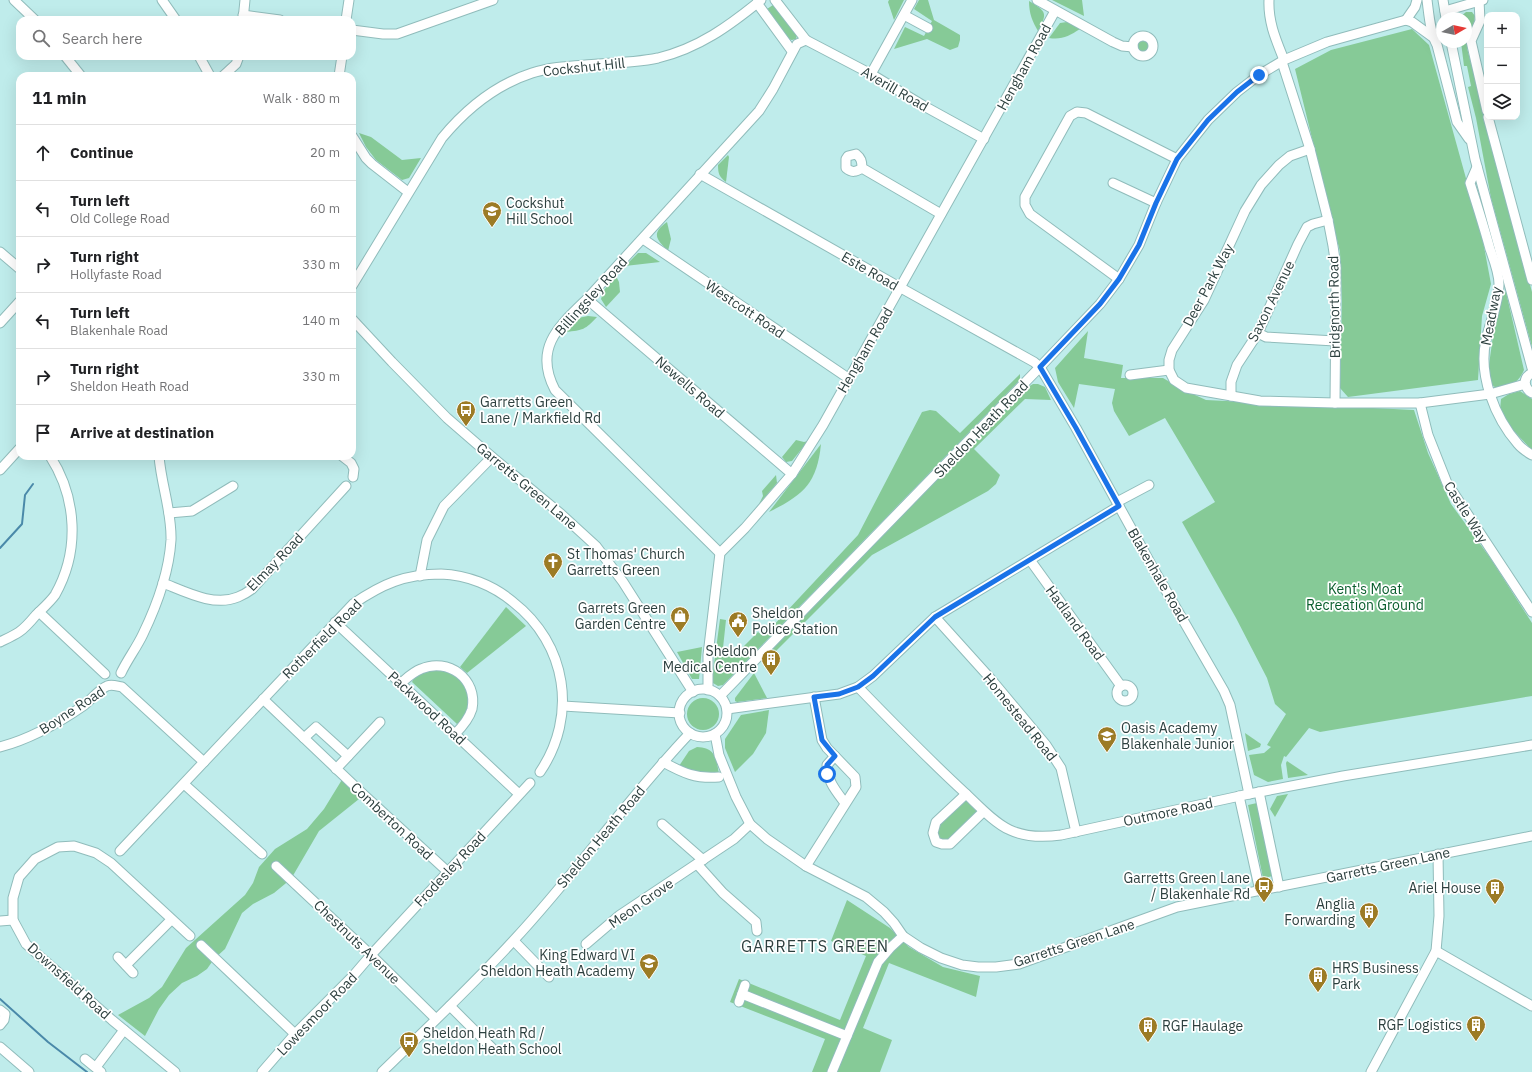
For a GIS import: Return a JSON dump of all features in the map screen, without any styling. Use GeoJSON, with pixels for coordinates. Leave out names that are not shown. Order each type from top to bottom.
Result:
{"type":"FeatureCollection","features":[{"type":"Feature","properties":{"kind":"street"},"geometry":{"type":"LineString","coordinates":[[14,0],[31,16]]}},
{"type":"Feature","properties":{"kind":"street"},"geometry":{"type":"LineString","coordinates":[[243,16],[245,0]]}},
{"type":"Feature","properties":{"kind":"street"},"geometry":{"type":"LineString","coordinates":[[347,16],[349,0]]}},
{"type":"Feature","properties":{"kind":"street"},"geometry":{"type":"LineString","coordinates":[[356,31],[397,34],[493,0]]}},
{"type":"Feature","properties":{"kind":"street","name":"Averill Road"},"geometry":{"type":"LineString","coordinates":[[775,0],[806,40],[871,74],[984,139]]}},
{"type":"Feature","properties":{"kind":"street"},"geometry":{"type":"LineString","coordinates":[[871,74],[912,0]]}},
{"type":"Feature","properties":{"kind":"street"},"geometry":{"type":"LineString","coordinates":[[1037,0],[1113,42],[1122,46],[1133,47]]}},
{"type":"Feature","properties":{"kind":"street","name":"Bridgnorth Road"},"geometry":{"type":"LineString","coordinates":[[1269,0],[1268,12],[1271,28],[1283,61],[1310,149],[1328,220],[1336,266],[1335,403]]}},
{"type":"Feature","properties":{"kind":"street"},"geometry":{"type":"LineString","coordinates":[[1417,0],[1415,7],[1406,20],[1412,22],[1434,38]]}},
{"type":"Feature","properties":{"kind":"street","name":"Meadway"},"geometry":{"type":"LineString","coordinates":[[1428,0],[1429,16],[1434,38],[1457,122],[1471,142]]}},
{"type":"Feature","properties":{"kind":"street"},"geometry":{"type":"LineString","coordinates":[[1443,0],[1445,12]]}},
{"type":"Feature","properties":{"kind":"street"},"geometry":{"type":"LineString","coordinates":[[1453,12],[1480,0],[1480,21],[1471,41],[1484,98]]}},
{"type":"Feature","properties":{"kind":"street"},"geometry":{"type":"LineString","coordinates":[[164,1],[173,16]]}},
{"type":"Feature","properties":{"kind":"street"},"geometry":{"type":"LineString","coordinates":[[759,2],[792,51],[796,44],[806,40]]}},
{"type":"Feature","properties":{"kind":"street","name":"Cockshut Hill"},"geometry":{"type":"LineString","coordinates":[[356,279],[442,138],[454,123],[470,108],[498,87],[532,73],[561,68],[645,60],[660,57],[703,42],[731,24],[759,2]]}},
{"type":"Feature","properties":{"kind":"street","name":"Hengham Road"},"geometry":{"type":"LineString","coordinates":[[720,553],[745,528],[792,474],[823,426],[848,378],[901,288],[941,214],[1056,11]]}},
{"type":"Feature","properties":{"kind":"street"},"geometry":{"type":"LineString","coordinates":[[904,15],[928,28]]}},
{"type":"Feature","properties":{"kind":"street","name":"Sheldon Heath Road"},"geometry":{"type":"LineString","coordinates":[[720,696],[1100,304],[1119,279],[1139,245],[1156,203],[1177,159],[1208,120],[1237,92],[1259,75],[1283,61],[1327,42],[1406,20]]}},
{"type":"Feature","properties":{"kind":"street","name":"Meadway"},"geometry":{"type":"LineString","coordinates":[[1452,48],[1477,167],[1532,368]]}},
{"type":"Feature","properties":{"kind":"street","name":"Billingsley Road"},"geometry":{"type":"LineString","coordinates":[[720,553],[560,396],[552,384],[547,364],[548,349],[553,336],[561,325],[587,299],[759,111],[773,89],[792,51]]}},
{"type":"Feature","properties":{"kind":"street"},"geometry":{"type":"LineString","coordinates":[[68,60],[78,72]]}},
{"type":"Feature","properties":{"kind":"street"},"geometry":{"type":"LineString","coordinates":[[201,60],[208,72]]}},
{"type":"Feature","properties":{"kind":"street"},"geometry":{"type":"LineString","coordinates":[[227,72],[236,64],[238,60]]}},
{"type":"Feature","properties":{"kind":"street"},"geometry":{"type":"LineString","coordinates":[[340,72],[341,60]]}},
{"type":"Feature","properties":{"kind":"street"},"geometry":{"type":"LineString","coordinates":[[1119,279],[1030,214],[1025,205],[1025,197],[1070,116],[1076,112],[1086,113],[1177,159]]}},
{"type":"Feature","properties":{"kind":"street"},"geometry":{"type":"LineString","coordinates":[[1489,120],[1532,280]]}},
{"type":"Feature","properties":{"kind":"street"},"geometry":{"type":"LineString","coordinates":[[356,142],[372,164],[408,192]]}},
{"type":"Feature","properties":{"kind":"street","name":"Deer Park Way"},"geometry":{"type":"LineString","coordinates":[[1169,370],[1169,360],[1172,350],[1204,300],[1245,211],[1261,185],[1279,165],[1290,156],[1310,149]]}},
{"type":"Feature","properties":{"kind":"street","name":"Meadway"},"geometry":{"type":"LineString","coordinates":[[1477,167],[1470,182],[1499,284],[1497,298],[1485,341],[1483,358],[1485,372],[1490,394],[1500,419],[1518,445],[1532,455]]}},
{"type":"Feature","properties":{"kind":"street"},"geometry":{"type":"LineString","coordinates":[[862,168],[941,214]]}},
{"type":"Feature","properties":{"kind":"street","name":"Este Road"},"geometry":{"type":"LineString","coordinates":[[700,174],[1034,362],[1040,367]]}},
{"type":"Feature","properties":{"kind":"street"},"geometry":{"type":"LineString","coordinates":[[1113,183],[1156,203]]}},
{"type":"Feature","properties":{"kind":"street"},"geometry":{"type":"LineString","coordinates":[[1119,197],[1123,188]]}},
{"type":"Feature","properties":{"kind":"street","name":"Saxon Avenue"},"geometry":{"type":"LineString","coordinates":[[1231,396],[1231,382],[1237,366],[1258,333],[1307,227],[1312,224],[1328,220]]}},
{"type":"Feature","properties":{"kind":"street","name":"Westcott Road"},"geometry":{"type":"LineString","coordinates":[[642,239],[848,378]]}},
{"type":"Feature","properties":{"kind":"street"},"geometry":{"type":"LineString","coordinates":[[0,252],[16,266]]}},
{"type":"Feature","properties":{"kind":"street","name":"Newells Road"},"geometry":{"type":"LineString","coordinates":[[587,299],[792,474]]}},
{"type":"Feature","properties":{"kind":"street"},"geometry":{"type":"LineString","coordinates":[[0,323],[16,305]]}},
{"type":"Feature","properties":{"kind":"street","name":"Garretts Green Lane"},"geometry":{"type":"LineString","coordinates":[[356,323],[423,395],[492,457],[561,514],[596,546],[623,582],[693,692]]}},
{"type":"Feature","properties":{"kind":"street"},"geometry":{"type":"LineString","coordinates":[[1258,333],[1266,337],[1335,341]]}},
{"type":"Feature","properties":{"kind":"street","name":"Blakenhale Road"},"geometry":{"type":"LineString","coordinates":[[1040,367],[1224,690],[1230,705],[1249,794]]}},
{"type":"Feature","properties":{"kind":"street"},"geometry":{"type":"LineString","coordinates":[[1130,375],[1169,370],[1174,380],[1186,388],[1274,402],[1420,403],[1490,394],[1525,384]]}},
{"type":"Feature","properties":{"kind":"street"},"geometry":{"type":"LineString","coordinates":[[1532,374],[1526,379],[1525,384],[1527,390],[1532,393]]}},
{"type":"Feature","properties":{"kind":"street","name":"Castle Way"},"geometry":{"type":"LineString","coordinates":[[1420,403],[1428,435],[1447,483],[1532,612]]}},
{"type":"Feature","properties":{"kind":"street"},"geometry":{"type":"LineString","coordinates":[[0,470],[16,452]]}},
{"type":"Feature","properties":{"kind":"street"},"geometry":{"type":"LineString","coordinates":[[420,576],[427,540],[444,506],[492,457]]}},
{"type":"Feature","properties":{"kind":"street"},"geometry":{"type":"LineString","coordinates":[[0,642],[20,632],[39,612],[54,596],[65,573],[71,548],[72,523],[68,496],[60,474],[52,460]]}},
{"type":"Feature","properties":{"kind":"street"},"geometry":{"type":"LineString","coordinates":[[120,673],[143,634],[163,583],[171,540],[169,513],[160,460]]}},
{"type":"Feature","properties":{"kind":"street"},"geometry":{"type":"LineString","coordinates":[[347,460],[351,463],[354,469],[353,477]]}},
{"type":"Feature","properties":{"kind":"street"},"geometry":{"type":"LineString","coordinates":[[727,709],[839,694],[858,687],[873,676],[935,617],[1030,560],[1149,485]]}},
{"type":"Feature","properties":{"kind":"street"},"geometry":{"type":"LineString","coordinates":[[169,513],[192,510],[233,486]]}},
{"type":"Feature","properties":{"kind":"street","name":"Elmay Road"},"geometry":{"type":"LineString","coordinates":[[163,583],[195,596],[218,601],[237,598],[252,589],[346,486]]}},
{"type":"Feature","properties":{"kind":"street"},"geometry":{"type":"LineString","coordinates":[[708,690],[708,655],[720,553]]}},
{"type":"Feature","properties":{"kind":"street","name":"Hadland Road"},"geometry":{"type":"LineString","coordinates":[[1030,560],[1121,686]]}},
{"type":"Feature","properties":{"kind":"street","name":"Rotherfield Road"},"geometry":{"type":"LineString","coordinates":[[120,851],[353,604],[374,590],[397,580],[441,574],[459,576],[477,581],[504,594],[532,618],[550,645],[558,665],[562,686],[562,706],[558,735],[551,755],[540,772]]}},
{"type":"Feature","properties":{"kind":"street"},"geometry":{"type":"LineString","coordinates":[[39,612],[105,674]]}},
{"type":"Feature","properties":{"kind":"street","name":"Homestead Road"},"geometry":{"type":"LineString","coordinates":[[935,617],[990,678],[1046,745],[1061,768],[1076,832]]}},
{"type":"Feature","properties":{"kind":"street","name":"Packwood Road"},"geometry":{"type":"LineString","coordinates":[[335,622],[519,794]]}},
{"type":"Feature","properties":{"kind":"street"},"geometry":{"type":"LineString","coordinates":[[401,683],[414,673],[427,666],[434,665],[450,667],[459,672],[466,680],[470,689],[472,704],[469,717],[454,734]]}},
{"type":"Feature","properties":{"kind":"street","name":"Boyne Road"},"geometry":{"type":"LineString","coordinates":[[0,747],[22,740],[48,728],[87,703],[106,687],[113,685],[122,688],[204,762]]}},
{"type":"Feature","properties":{"kind":"street","name":"Outmore Road"},"geometry":{"type":"LineString","coordinates":[[858,687],[983,812],[1010,830],[1047,837],[1239,796],[1343,776],[1532,745]]}},
{"type":"Feature","properties":{"kind":"street"},"geometry":{"type":"LineString","coordinates":[[708,690],[720,696],[724,701],[727,709],[727,717],[724,725],[715,734],[703,737],[690,733],[681,722],[680,713],[682,703],[693,692],[708,690]]}},
{"type":"Feature","properties":{"kind":"street"},"geometry":{"type":"LineString","coordinates":[[806,866],[856,787],[855,777],[822,740],[814,697]]}},
{"type":"Feature","properties":{"kind":"street","name":"Comberton Road"},"geometry":{"type":"LineString","coordinates":[[263,700],[448,872]]}},
{"type":"Feature","properties":{"kind":"street"},"geometry":{"type":"LineString","coordinates":[[562,706],[680,713]]}},
{"type":"Feature","properties":{"kind":"street"},"geometry":{"type":"LineString","coordinates":[[336,768],[380,722]]}},
{"type":"Feature","properties":{"kind":"street"},"geometry":{"type":"LineString","coordinates":[[304,738],[316,727],[348,756]]}},
{"type":"Feature","properties":{"kind":"street","name":"Sheldon Heath Road"},"geometry":{"type":"LineString","coordinates":[[382,1072],[514,941],[663,762],[690,733]]}},
{"type":"Feature","properties":{"kind":"street","name":"Garretts Green Lane"},"geometry":{"type":"LineString","coordinates":[[715,734],[719,755],[727,777],[750,824],[767,839],[806,866],[866,896],[884,912],[903,936],[920,948],[941,958],[978,967],[996,967],[1019,964],[1177,907],[1279,888],[1438,854],[1532,836]]}},
{"type":"Feature","properties":{"kind":"street"},"geometry":{"type":"LineString","coordinates":[[835,756],[827,765],[827,774],[832,786],[845,803]]}},
{"type":"Feature","properties":{"kind":"street"},"geometry":{"type":"LineString","coordinates":[[663,762],[681,772],[697,777],[719,777]]}},
{"type":"Feature","properties":{"kind":"street","name":"Frodesley Road"},"geometry":{"type":"LineString","coordinates":[[371,955],[530,783]]}},
{"type":"Feature","properties":{"kind":"street"},"geometry":{"type":"LineString","coordinates":[[184,784],[262,854]]}},
{"type":"Feature","properties":{"kind":"street"},"geometry":{"type":"LineString","coordinates":[[1259,792],[1279,888]]}},
{"type":"Feature","properties":{"kind":"street"},"geometry":{"type":"LineString","coordinates":[[966,794],[936,822],[933,833],[936,842],[950,844],[983,812]]}},
{"type":"Feature","properties":{"kind":"street"},"geometry":{"type":"LineString","coordinates":[[1239,796],[1260,891]]}},
{"type":"Feature","properties":{"kind":"street"},"geometry":{"type":"LineString","coordinates":[[662,824],[700,862],[723,893],[758,924]]}},
{"type":"Feature","properties":{"kind":"street","name":"Meon Grove"},"geometry":{"type":"LineString","coordinates":[[586,944],[620,915],[734,839],[750,824]]}},
{"type":"Feature","properties":{"kind":"street","name":"Downsfield Road"},"geometry":{"type":"LineString","coordinates":[[175,1072],[124,1030],[26,944],[13,920],[13,898],[19,877],[35,859],[45,852],[58,847],[74,846],[96,853],[111,863],[190,936]]}},
{"type":"Feature","properties":{"kind":"street"},"geometry":{"type":"LineString","coordinates":[[1372,1072],[1436,951],[1439,916],[1438,854]]}},
{"type":"Feature","properties":{"kind":"street","name":"Chestnuts Avenue"},"geometry":{"type":"LineString","coordinates":[[276,866],[371,955],[436,1020]]}},
{"type":"Feature","properties":{"kind":"street"},"geometry":{"type":"LineString","coordinates":[[0,921],[13,920]]}},
{"type":"Feature","properties":{"kind":"street"},"geometry":{"type":"LineString","coordinates":[[126,965],[172,920]]}},
{"type":"Feature","properties":{"kind":"street"},"geometry":{"type":"LineString","coordinates":[[832,1072],[878,962],[903,936]]}},
{"type":"Feature","properties":{"kind":"street"},"geometry":{"type":"LineString","coordinates":[[514,941],[549,977]]}},
{"type":"Feature","properties":{"kind":"street"},"geometry":{"type":"LineString","coordinates":[[201,945],[295,1034]]}},
{"type":"Feature","properties":{"kind":"street"},"geometry":{"type":"LineString","coordinates":[[1436,951],[1532,1006]]}},
{"type":"Feature","properties":{"kind":"street","name":"Lowesmoor Road"},"geometry":{"type":"LineString","coordinates":[[262,1072],[295,1034],[353,976],[371,955]]}},
{"type":"Feature","properties":{"kind":"street"},"geometry":{"type":"LineString","coordinates":[[118,957],[133,973]]}},
{"type":"Feature","properties":{"kind":"street"},"geometry":{"type":"LineString","coordinates":[[745,985],[740,998],[847,1036]]}},
{"type":"Feature","properties":{"kind":"street"},"geometry":{"type":"LineString","coordinates":[[450,1006],[492,1048]]}},
{"type":"Feature","properties":{"kind":"street"},"geometry":{"type":"LineString","coordinates":[[0,1010],[5,1014],[4,1020],[0,1025]]}},
{"type":"Feature","properties":{"kind":"street"},"geometry":{"type":"LineString","coordinates":[[85,1059],[99,1069],[124,1030]]}},
{"type":"Feature","properties":{"kind":"street"},"geometry":{"type":"LineString","coordinates":[[0,1047],[29,1072]]}},
{"type":"Feature","properties":{"kind":"green space"},"geometry":{"type":"Polygon","coordinates":[[[889,0],[904,0],[894,20],[888,2],[889,0]]]}},
{"type":"Feature","properties":{"kind":"green space"},"geometry":{"type":"Polygon","coordinates":[[[919,0],[928,0],[934,20],[960,35],[958,47],[950,50],[927,39],[894,49],[905,27],[924,36],[932,21],[914,9],[919,0]]]}},
{"type":"Feature","properties":{"kind":"green space"},"geometry":{"type":"Polygon","coordinates":[[[1052,0],[1082,0],[1084,16],[1052,0]]]}},
{"type":"Feature","properties":{"kind":"green space"},"geometry":{"type":"Polygon","coordinates":[[[1029,1],[1039,7],[1044,13],[1043,20],[1038,31],[1031,17],[1029,1]]]}},
{"type":"Feature","properties":{"kind":"green space"},"geometry":{"type":"Polygon","coordinates":[[[773,5],[797,35],[796,39],[787,39],[768,11],[767,9],[773,5]]]}},
{"type":"Feature","properties":{"kind":"green space"},"geometry":{"type":"Polygon","coordinates":[[[1472,12],[1475,16],[1472,29],[1472,12]]]}},
{"type":"Feature","properties":{"kind":"green space"},"geometry":{"type":"Polygon","coordinates":[[[1067,22],[1080,29],[1065,37],[1049,38],[1060,23],[1067,22]]]}},
{"type":"Feature","properties":{"kind":"green space"},"geometry":{"type":"Polygon","coordinates":[[[1412,29],[1429,45],[1482,236],[1491,284],[1482,316],[1478,380],[1348,397],[1340,388],[1342,301],[1340,252],[1295,69],[1331,50],[1412,29]]]}},
{"type":"Feature","properties":{"kind":"green space"},"geometry":{"type":"Polygon","coordinates":[[[1141,41],[1145,41],[1149,47],[1145,53],[1141,53],[1137,49],[1137,45],[1141,41]]]}},
{"type":"Feature","properties":{"kind":"green space"},"geometry":{"type":"Polygon","coordinates":[[[1462,48],[1467,48],[1484,112],[1484,120],[1486,120],[1532,292],[1532,347],[1491,198],[1476,118],[1468,87],[1471,86],[1467,66],[1464,66],[1462,48]]]}},
{"type":"Feature","properties":{"kind":"green space"},"geometry":{"type":"Polygon","coordinates":[[[359,133],[371,137],[402,160],[421,158],[409,178],[402,180],[376,160],[366,147],[359,133]]]}},
{"type":"Feature","properties":{"kind":"green space"},"geometry":{"type":"Polygon","coordinates":[[[728,155],[726,182],[719,175],[718,165],[728,155]]]}},
{"type":"Feature","properties":{"kind":"green space"},"geometry":{"type":"Polygon","coordinates":[[[667,222],[671,239],[668,251],[657,236],[659,229],[667,222]]]}},
{"type":"Feature","properties":{"kind":"green space"},"geometry":{"type":"Polygon","coordinates":[[[638,253],[646,253],[660,262],[625,266],[638,253]]]}},
{"type":"Feature","properties":{"kind":"green space"},"geometry":{"type":"Polygon","coordinates":[[[616,276],[619,282],[620,292],[606,307],[601,299],[604,290],[616,276]]]}},
{"type":"Feature","properties":{"kind":"green space"},"geometry":{"type":"Polygon","coordinates":[[[1506,292],[1524,370],[1519,379],[1513,384],[1496,388],[1491,384],[1488,372],[1497,308],[1504,293],[1506,292]]]}},
{"type":"Feature","properties":{"kind":"green space"},"geometry":{"type":"Polygon","coordinates":[[[588,316],[597,317],[583,329],[566,332],[578,318],[588,316]]]}},
{"type":"Feature","properties":{"kind":"green space","name":"Kent's Moat Recreation Ground"},"geometry":{"type":"Polygon","coordinates":[[[1088,331],[1084,358],[1123,365],[1121,378],[1163,378],[1206,400],[1414,410],[1428,453],[1451,504],[1491,559],[1532,623],[1532,696],[1320,732],[1309,728],[1286,757],[1284,756],[1281,765],[1283,779],[1268,782],[1254,775],[1249,755],[1264,753],[1271,747],[1267,745],[1286,714],[1275,704],[1267,678],[1236,618],[1182,522],[1215,502],[1165,418],[1129,436],[1114,411],[1112,403],[1115,389],[1079,384],[1074,408],[1058,382],[1055,368],[1088,331]]]}},
{"type":"Feature","properties":{"kind":"green space"},"geometry":{"type":"Polygon","coordinates":[[[1020,374],[1020,380],[723,685],[718,686],[713,683],[712,679],[720,619],[726,620],[723,648],[736,654],[758,632],[763,636],[771,628],[858,535],[922,412],[930,410],[936,411],[960,433],[1020,374]]]}},
{"type":"Feature","properties":{"kind":"green space"},"geometry":{"type":"Polygon","coordinates":[[[1033,384],[1038,384],[1045,387],[1051,400],[1025,399],[974,449],[1000,475],[996,484],[988,491],[872,555],[772,655],[770,650],[962,452],[1028,387],[1033,384]]]}},
{"type":"Feature","properties":{"kind":"green space"},"geometry":{"type":"Polygon","coordinates":[[[1520,391],[1532,399],[1532,450],[1507,424],[1500,410],[1501,399],[1509,394],[1520,391]]]}},
{"type":"Feature","properties":{"kind":"green space"},"geometry":{"type":"Polygon","coordinates":[[[796,440],[804,442],[808,441],[792,461],[786,462],[782,457],[796,440]]]}},
{"type":"Feature","properties":{"kind":"green space"},"geometry":{"type":"Polygon","coordinates":[[[821,444],[816,469],[812,479],[806,487],[791,500],[769,512],[821,444]]]}},
{"type":"Feature","properties":{"kind":"green space"},"geometry":{"type":"Polygon","coordinates":[[[776,475],[777,483],[759,504],[763,496],[762,491],[776,475]]]}},
{"type":"Feature","properties":{"kind":"green space"},"geometry":{"type":"Polygon","coordinates":[[[506,607],[526,626],[467,673],[460,667],[506,607]]]}},
{"type":"Feature","properties":{"kind":"green space"},"geometry":{"type":"Polygon","coordinates":[[[702,647],[699,679],[692,679],[677,652],[702,647]]]}},
{"type":"Feature","properties":{"kind":"green space"},"geometry":{"type":"Polygon","coordinates":[[[434,668],[458,675],[466,689],[468,704],[466,713],[457,724],[412,682],[418,675],[434,668]]]}},
{"type":"Feature","properties":{"kind":"green space"},"geometry":{"type":"Polygon","coordinates":[[[754,673],[767,698],[735,701],[735,698],[754,673]]]}},
{"type":"Feature","properties":{"kind":"green space"},"geometry":{"type":"Polygon","coordinates":[[[700,698],[706,698],[716,705],[719,714],[718,720],[712,727],[706,730],[700,730],[690,723],[687,717],[687,711],[694,701],[700,698]]]}},
{"type":"Feature","properties":{"kind":"green space"},"geometry":{"type":"Polygon","coordinates":[[[769,710],[766,733],[753,754],[735,772],[725,748],[725,739],[741,715],[769,710]]]}},
{"type":"Feature","properties":{"kind":"green space"},"geometry":{"type":"Polygon","coordinates":[[[1245,733],[1261,744],[1260,747],[1248,751],[1245,733]]]}},
{"type":"Feature","properties":{"kind":"green space"},"geometry":{"type":"Polygon","coordinates":[[[697,747],[708,749],[712,752],[716,759],[719,774],[703,774],[679,766],[689,751],[697,747]]]}},
{"type":"Feature","properties":{"kind":"green space"},"geometry":{"type":"Polygon","coordinates":[[[1287,761],[1308,775],[1288,778],[1287,761]]]}},
{"type":"Feature","properties":{"kind":"green space"},"geometry":{"type":"Polygon","coordinates":[[[343,778],[364,795],[319,831],[291,879],[274,893],[253,904],[242,913],[225,949],[214,959],[207,969],[197,976],[182,983],[169,995],[159,1009],[145,1036],[118,1015],[149,998],[162,987],[186,948],[245,895],[253,883],[259,867],[275,849],[307,829],[324,809],[343,778]]]}},
{"type":"Feature","properties":{"kind":"green space"},"geometry":{"type":"Polygon","coordinates":[[[966,794],[983,812],[950,844],[936,842],[936,822],[966,794]]]}},
{"type":"Feature","properties":{"kind":"green space"},"geometry":{"type":"Polygon","coordinates":[[[1288,794],[1275,817],[1270,809],[1277,796],[1288,794]]]}},
{"type":"Feature","properties":{"kind":"green space"},"geometry":{"type":"Polygon","coordinates":[[[1257,803],[1273,876],[1263,878],[1248,805],[1257,803]]]}},
{"type":"Feature","properties":{"kind":"green space"},"geometry":{"type":"Polygon","coordinates":[[[847,900],[890,928],[909,947],[943,967],[980,976],[976,997],[889,963],[863,1028],[892,1040],[880,1072],[812,1072],[825,1039],[730,1002],[739,979],[840,1020],[866,956],[831,941],[847,900]]]}},
{"type":"Feature","properties":{"kind":"waterway"},"geometry":{"type":"LineString","coordinates":[[0,548],[22,524],[25,495],[33,484]]}},
{"type":"Feature","properties":{"kind":"waterway"},"geometry":{"type":"LineString","coordinates":[[0,999],[48,1042],[87,1072]]}},
{"type":"Feature","properties":{"kind":"place","name":"Cockshut Hill School"},"geometry":{"type":"Point","coordinates":[492,228]}},
{"type":"Feature","properties":{"kind":"place","name":"Garretts Green Lane / Markfield Rd"},"geometry":{"type":"Point","coordinates":[466,427]}},
{"type":"Feature","properties":{"kind":"place","name":"St Thomas' Church Garretts Green"},"geometry":{"type":"Point","coordinates":[553,579]}},
{"type":"Feature","properties":{"kind":"place","name":"Garrets Green Garden Centre"},"geometry":{"type":"Point","coordinates":[680,633]}},
{"type":"Feature","properties":{"kind":"place","name":"Sheldon Police Station"},"geometry":{"type":"Point","coordinates":[738,638]}},
{"type":"Feature","properties":{"kind":"place","name":"Sheldon Medical Centre"},"geometry":{"type":"Point","coordinates":[771,676]}},
{"type":"Feature","properties":{"kind":"place","name":"Oasis Academy Blakenhale Junior"},"geometry":{"type":"Point","coordinates":[1107,753]}},
{"type":"Feature","properties":{"kind":"place","name":"Garretts Green Lane / Blakenhale Rd"},"geometry":{"type":"Point","coordinates":[1264,903]}},
{"type":"Feature","properties":{"kind":"place","name":"Ariel House"},"geometry":{"type":"Point","coordinates":[1495,905]}},
{"type":"Feature","properties":{"kind":"place","name":"Anglia Forwarding"},"geometry":{"type":"Point","coordinates":[1369,929]}},
{"type":"Feature","properties":{"kind":"place","name":"King Edward VI Sheldon Heath Academy"},"geometry":{"type":"Point","coordinates":[649,980]}},
{"type":"Feature","properties":{"kind":"place","name":"HRS Business Park"},"geometry":{"type":"Point","coordinates":[1318,993]}},
{"type":"Feature","properties":{"kind":"place","name":"RGF Logistics"},"geometry":{"type":"Point","coordinates":[1476,1042]}},
{"type":"Feature","properties":{"kind":"place","name":"RGF Haulage"},"geometry":{"type":"Point","coordinates":[1148,1043]}},
{"type":"Feature","properties":{"kind":"place","name":"Sheldon Heath Rd / Sheldon Heath School"},"geometry":{"type":"Point","coordinates":[409,1058]}},
{"type":"Feature","properties":{"kind":"district","name":"GARRETTS GREEN"},"geometry":{"type":"Point","coordinates":[815,946]}},
{"type":"Feature","properties":{"kind":"route"},"geometry":{"type":"LineString","coordinates":[[827,774],[827,765],[835,756],[822,740],[814,697],[848,692],[858,687],[873,676],[935,617],[1119,506],[1040,367],[1100,304],[1119,279],[1139,245],[1156,203],[1177,159],[1208,120],[1237,92],[1259,75]]}}]}
